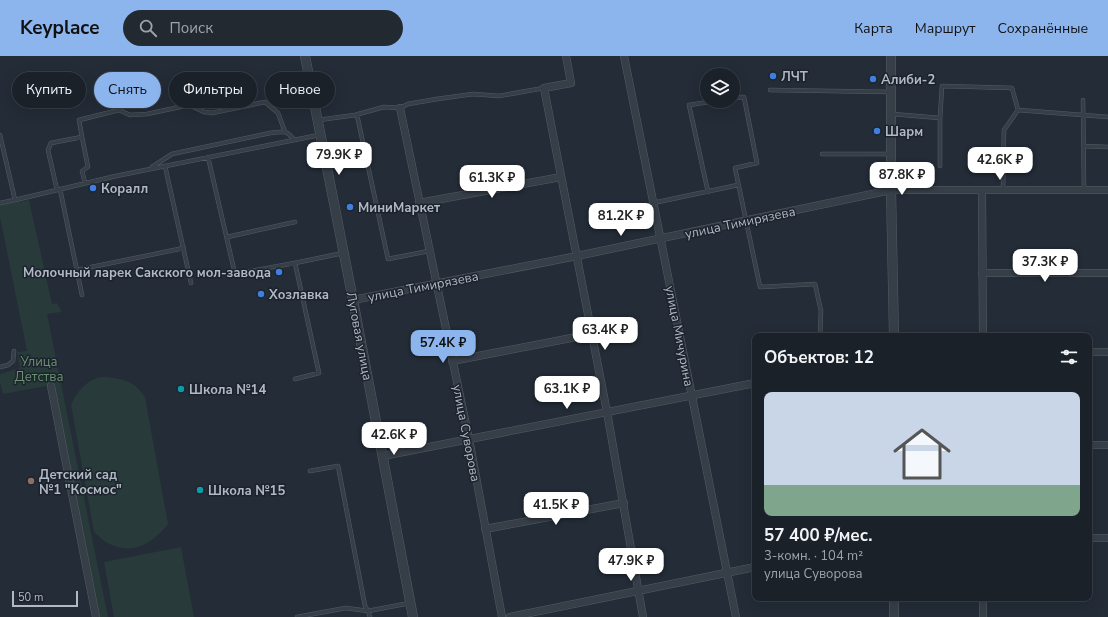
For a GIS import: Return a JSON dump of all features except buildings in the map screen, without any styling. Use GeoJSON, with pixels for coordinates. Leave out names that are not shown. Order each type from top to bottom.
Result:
{"type":"FeatureCollection","features":[{"type":"Feature","properties":{"kind":"street","name":"Луговая улица"},"geometry":{"type":"LineString","coordinates":[[305,56],[413,617]]}},
{"type":"Feature","properties":{"kind":"street"},"geometry":{"type":"LineString","coordinates":[[566,56],[571,83],[544,88],[607,412],[644,617]]}},
{"type":"Feature","properties":{"kind":"street","name":"улица Мичурина"},"geometry":{"type":"LineString","coordinates":[[624,56],[736,617]]}},
{"type":"Feature","properties":{"kind":"street"},"geometry":{"type":"LineString","coordinates":[[891,56],[891,190],[894,333]]}},
{"type":"Feature","properties":{"kind":"street","name":"улица Суворова"},"geometry":{"type":"LineString","coordinates":[[400,108],[469,439],[502,617]]}},
{"type":"Feature","properties":{"kind":"street"},"geometry":{"type":"LineString","coordinates":[[419,203],[561,177]]}},
{"type":"Feature","properties":{"kind":"street","name":"улица Тимирязева"},"geometry":{"type":"LineString","coordinates":[[353,300],[577,256],[891,190],[1108,190]]}},
{"type":"Feature","properties":{"kind":"street"},"geometry":{"type":"LineString","coordinates":[[982,190],[983,333]]}},
{"type":"Feature","properties":{"kind":"street"},"geometry":{"type":"LineString","coordinates":[[982,273],[1108,273]]}},
{"type":"Feature","properties":{"kind":"street"},"geometry":{"type":"LineString","coordinates":[[452,361],[592,334]]}},
{"type":"Feature","properties":{"kind":"street"},"geometry":{"type":"LineString","coordinates":[[1092,352],[1108,352]]}},
{"type":"Feature","properties":{"kind":"street"},"geometry":{"type":"LineString","coordinates":[[383,456],[752,384]]}},
{"type":"Feature","properties":{"kind":"street"},"geometry":{"type":"LineString","coordinates":[[51,386],[96,617]]}},
{"type":"Feature","properties":{"kind":"street"},"geometry":{"type":"LineString","coordinates":[[1092,445],[1108,445]]}},
{"type":"Feature","properties":{"kind":"street"},"geometry":{"type":"LineString","coordinates":[[485,530],[624,504]]}},
{"type":"Feature","properties":{"kind":"street"},"geometry":{"type":"LineString","coordinates":[[1092,538],[1108,538]]}},
{"type":"Feature","properties":{"kind":"street"},"geometry":{"type":"LineString","coordinates":[[510,617],[752,568]]}},
{"type":"Feature","properties":{"kind":"street"},"geometry":{"type":"LineString","coordinates":[[894,601],[894,617]]}},
{"type":"Feature","properties":{"kind":"street"},"geometry":{"type":"LineString","coordinates":[[983,617],[984,601]]}},
{"type":"Feature","properties":{"kind":"lane"},"geometry":{"type":"LineString","coordinates":[[940,166],[942,86],[1012,88],[1018,110]]}},
{"type":"Feature","properties":{"kind":"lane"},"geometry":{"type":"LineString","coordinates":[[318,120],[357,115],[384,107],[400,108],[408,104],[437,99],[473,94],[499,96],[544,88]]}},
{"type":"Feature","properties":{"kind":"lane"},"geometry":{"type":"LineString","coordinates":[[770,90],[891,92]]}},
{"type":"Feature","properties":{"kind":"lane"},"geometry":{"type":"LineString","coordinates":[[740,97],[744,96],[757,163],[735,168],[760,287],[815,284],[821,312],[820,333]]}},
{"type":"Feature","properties":{"kind":"lane"},"geometry":{"type":"LineString","coordinates":[[1083,100],[1084,190]]}},
{"type":"Feature","properties":{"kind":"lane"},"geometry":{"type":"LineString","coordinates":[[85,183],[82,171],[88,167],[79,120],[119,110],[130,115],[147,114],[189,105],[204,112],[212,113],[265,102],[278,113],[285,132]]}},
{"type":"Feature","properties":{"kind":"lane"},"geometry":{"type":"LineString","coordinates":[[700,103],[689,105],[708,192]]}},
{"type":"Feature","properties":{"kind":"lane"},"geometry":{"type":"LineString","coordinates":[[1018,110],[1108,117]]}},
{"type":"Feature","properties":{"kind":"lane"},"geometry":{"type":"LineString","coordinates":[[1003,190],[1004,130],[1018,110]]}},
{"type":"Feature","properties":{"kind":"lane"},"geometry":{"type":"LineString","coordinates":[[891,114],[940,118]]}},
{"type":"Feature","properties":{"kind":"lane"},"geometry":{"type":"LineString","coordinates":[[357,115],[388,259],[430,251]]}},
{"type":"Feature","properties":{"kind":"lane"},"geometry":{"type":"LineString","coordinates":[[150,169],[172,154],[270,133],[289,133],[294,140]]}},
{"type":"Feature","properties":{"kind":"lane"},"geometry":{"type":"LineString","coordinates":[[0,203],[85,183],[320,134]]}},
{"type":"Feature","properties":{"kind":"lane"},"geometry":{"type":"LineString","coordinates":[[0,135],[15,200]]}},
{"type":"Feature","properties":{"kind":"lane"},"geometry":{"type":"LineString","coordinates":[[82,137],[51,143],[48,150],[59,189],[82,295]]}},
{"type":"Feature","properties":{"kind":"lane"},"geometry":{"type":"LineString","coordinates":[[1083,146],[1108,146]]}},
{"type":"Feature","properties":{"kind":"lane"},"geometry":{"type":"LineString","coordinates":[[822,154],[891,154]]}},
{"type":"Feature","properties":{"kind":"lane"},"geometry":{"type":"LineString","coordinates":[[208,157],[235,274],[344,253]]}},
{"type":"Feature","properties":{"kind":"lane"},"geometry":{"type":"LineString","coordinates":[[165,166],[191,283]]}},
{"type":"Feature","properties":{"kind":"lane"},"geometry":{"type":"LineString","coordinates":[[654,203],[738,185]]}},
{"type":"Feature","properties":{"kind":"lane"},"geometry":{"type":"LineString","coordinates":[[226,237],[295,222]]}},
{"type":"Feature","properties":{"kind":"lane"},"geometry":{"type":"LineString","coordinates":[[77,270],[184,248]]}},
{"type":"Feature","properties":{"kind":"lane"},"geometry":{"type":"LineString","coordinates":[[295,263],[319,374],[295,378]]}},
{"type":"Feature","properties":{"kind":"lane"},"geometry":{"type":"LineString","coordinates":[[0,367],[8,365],[13,361],[14,350]]}},
{"type":"Feature","properties":{"kind":"lane"},"geometry":{"type":"LineString","coordinates":[[310,471],[338,466],[365,606],[370,617]]}},
{"type":"Feature","properties":{"kind":"lane"},"geometry":{"type":"LineString","coordinates":[[297,617],[346,608],[368,611],[411,603]]}},
{"type":"Feature","properties":{"kind":"green space","name":"Улица Детства"},"geometry":{"type":"Polygon","coordinates":[[[29,200],[52,304],[57,303],[62,312],[47,314],[108,617],[99,617],[52,385],[3,394],[0,382],[0,374],[20,368],[17,352],[27,351],[0,217],[0,205],[29,200]]]}},
{"type":"Feature","properties":{"kind":"green space"},"geometry":{"type":"Polygon","coordinates":[[[107,377],[133,384],[145,397],[168,524],[157,536],[143,545],[136,547],[120,548],[109,544],[94,532],[71,405],[75,397],[88,382],[97,378],[107,377]]]}},
{"type":"Feature","properties":{"kind":"green space"},"geometry":{"type":"Polygon","coordinates":[[[181,547],[194,617],[114,617],[104,562],[181,547]]]}},
{"type":"Feature","properties":{"kind":"place","name":"ЛЧТ"},"geometry":{"type":"Point","coordinates":[773,76]}},
{"type":"Feature","properties":{"kind":"place","name":"Алиби-2"},"geometry":{"type":"Point","coordinates":[873,79]}},
{"type":"Feature","properties":{"kind":"place","name":"Шарм"},"geometry":{"type":"Point","coordinates":[877,131]}},
{"type":"Feature","properties":{"kind":"place","name":"Коралл"},"geometry":{"type":"Point","coordinates":[93,188]}},
{"type":"Feature","properties":{"kind":"place","name":"МиниМаркет"},"geometry":{"type":"Point","coordinates":[350,207]}},
{"type":"Feature","properties":{"kind":"place","name":"Молочный ларек Сакского мол-завода"},"geometry":{"type":"Point","coordinates":[279,272]}},
{"type":"Feature","properties":{"kind":"place","name":"Хозлавка"},"geometry":{"type":"Point","coordinates":[261,294]}},
{"type":"Feature","properties":{"kind":"place","name":"Школа №14"},"geometry":{"type":"Point","coordinates":[181,389]}},
{"type":"Feature","properties":{"kind":"place","name":"Детский сад №1 \"Космос\""},"geometry":{"type":"Point","coordinates":[31,481]}},
{"type":"Feature","properties":{"kind":"place","name":"Школа №15"},"geometry":{"type":"Point","coordinates":[200,490]}}]}
